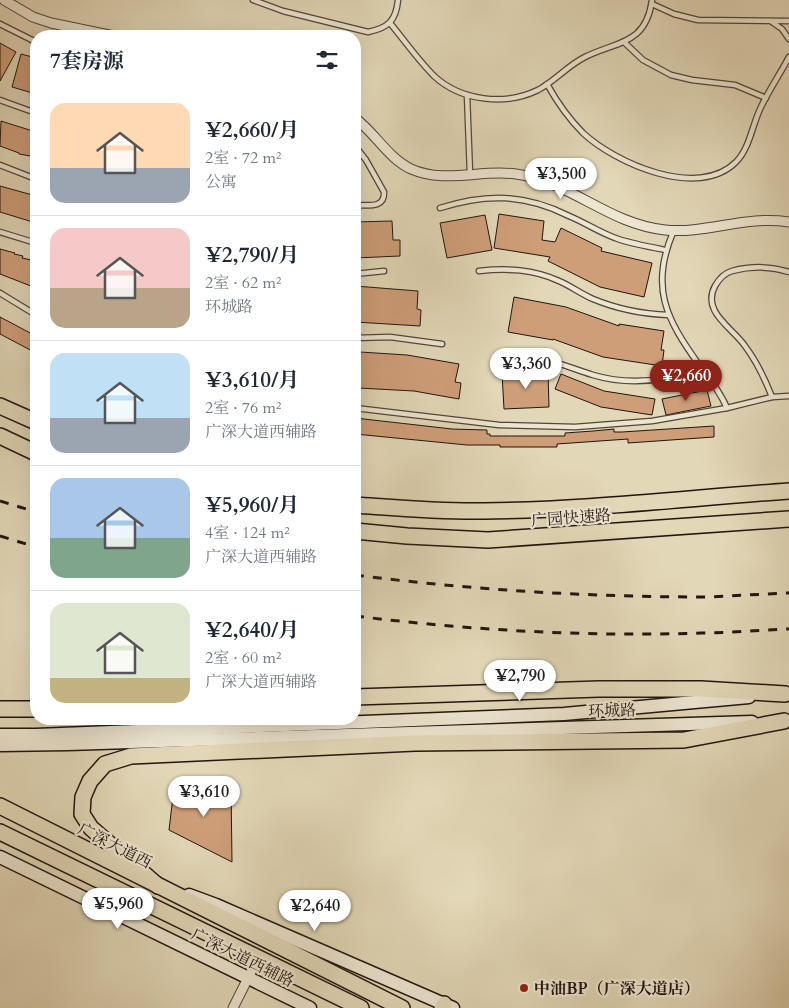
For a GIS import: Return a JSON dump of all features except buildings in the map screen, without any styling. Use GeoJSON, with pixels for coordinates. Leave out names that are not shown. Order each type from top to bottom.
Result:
{"type":"FeatureCollection","features":[{"type":"Feature","properties":{"kind":"highway"},"geometry":{"type":"LineString","coordinates":[[0,406],[30,419]]}},
{"type":"Feature","properties":{"kind":"highway"},"geometry":{"type":"LineString","coordinates":[[0,436],[30,450]]}},
{"type":"Feature","properties":{"kind":"highway","name":"广园快速路"},"geometry":{"type":"LineString","coordinates":[[361,505],[414,510],[504,511],[789,491]]}},
{"type":"Feature","properties":{"kind":"highway","name":"广园快速路"},"geometry":{"type":"LineString","coordinates":[[361,532],[488,540],[789,519]]}},
{"type":"Feature","properties":{"kind":"highway"},"geometry":{"type":"LineString","coordinates":[[361,697],[599,689],[701,689],[787,694]]}},
{"type":"Feature","properties":{"kind":"highway"},"geometry":{"type":"LineString","coordinates":[[0,709],[30,709]]}},
{"type":"Feature","properties":{"kind":"highway"},"geometry":{"type":"LineString","coordinates":[[158,886],[91,828],[82,814],[83,796],[90,781],[105,764],[131,756],[406,744],[684,740],[787,721]]}},
{"type":"Feature","properties":{"kind":"highway","name":"广深大道西"},"geometry":{"type":"LineString","coordinates":[[0,806],[402,1008]]}},
{"type":"Feature","properties":{"kind":"highway"},"geometry":{"type":"LineString","coordinates":[[0,832],[361,1008]]}},
{"type":"Feature","properties":{"kind":"main road","name":"环城路"},"geometry":{"type":"LineString","coordinates":[[361,725],[564,714],[787,694]]}},
{"type":"Feature","properties":{"kind":"main road","name":"环城路"},"geometry":{"type":"LineString","coordinates":[[256,732],[787,721]]}},
{"type":"Feature","properties":{"kind":"main road","name":"环城路"},"geometry":{"type":"LineString","coordinates":[[256,732],[360,725]]}},
{"type":"Feature","properties":{"kind":"main road"},"geometry":{"type":"LineString","coordinates":[[0,735],[256,732]]}},
{"type":"Feature","properties":{"kind":"main road"},"geometry":{"type":"LineString","coordinates":[[0,745],[68,744],[256,732]]}},
{"type":"Feature","properties":{"kind":"main road","name":"广深大道西辅路"},"geometry":{"type":"LineString","coordinates":[[0,857],[310,1008]]}},
{"type":"Feature","properties":{"kind":"main road"},"geometry":{"type":"LineString","coordinates":[[177,894],[190,895],[216,904],[447,1006]]}},
{"type":"Feature","properties":{"kind":"street"},"geometry":{"type":"LineString","coordinates":[[4,0],[33,16],[51,23],[85,30]]}},
{"type":"Feature","properties":{"kind":"street"},"geometry":{"type":"LineString","coordinates":[[361,122],[394,157],[411,168],[430,175],[450,177],[493,172],[540,179],[562,187],[601,210],[643,226],[674,230],[709,228],[755,220],[789,222]]}},
{"type":"Feature","properties":{"kind":"street"},"geometry":{"type":"LineString","coordinates":[[233,1008],[258,958]]}},
{"type":"Feature","properties":{"kind":"lane"},"geometry":{"type":"LineString","coordinates":[[253,0],[283,10],[360,30]]}},
{"type":"Feature","properties":{"kind":"lane"},"geometry":{"type":"LineString","coordinates":[[361,30],[368,32],[380,30],[390,23],[397,12],[398,0]]}},
{"type":"Feature","properties":{"kind":"lane"},"geometry":{"type":"LineString","coordinates":[[390,23],[435,77],[466,95],[502,100],[520,96],[547,84],[570,65],[583,58],[625,43],[643,27],[652,2],[674,14],[698,20],[789,21]]}},
{"type":"Feature","properties":{"kind":"lane"},"geometry":{"type":"LineString","coordinates":[[771,22],[782,28],[789,39]]}},
{"type":"Feature","properties":{"kind":"lane"},"geometry":{"type":"LineString","coordinates":[[0,24],[30,39]]}},
{"type":"Feature","properties":{"kind":"lane"},"geometry":{"type":"LineString","coordinates":[[625,43],[643,60],[671,75],[692,80],[735,85],[766,98]]}},
{"type":"Feature","properties":{"kind":"lane"},"geometry":{"type":"LineString","coordinates":[[547,84],[557,102],[584,133],[611,154],[636,166],[662,174],[696,178],[724,171],[735,163],[744,152],[756,117],[789,57]]}},
{"type":"Feature","properties":{"kind":"lane"},"geometry":{"type":"LineString","coordinates":[[466,95],[470,174]]}},
{"type":"Feature","properties":{"kind":"lane"},"geometry":{"type":"LineString","coordinates":[[0,100],[30,111]]}},
{"type":"Feature","properties":{"kind":"lane"},"geometry":{"type":"LineString","coordinates":[[361,154],[384,192],[384,198],[376,206],[361,205]]}},
{"type":"Feature","properties":{"kind":"lane"},"geometry":{"type":"LineString","coordinates":[[0,165],[30,177]]}},
{"type":"Feature","properties":{"kind":"lane"},"geometry":{"type":"LineString","coordinates":[[440,208],[462,201],[484,198],[507,197],[529,200],[551,207],[617,239],[641,246],[666,250]]}},
{"type":"Feature","properties":{"kind":"lane"},"geometry":{"type":"LineString","coordinates":[[674,230],[663,263],[662,281],[669,315],[675,329],[712,380],[727,408]]}},
{"type":"Feature","properties":{"kind":"lane"},"geometry":{"type":"LineString","coordinates":[[0,232],[30,241]]}},
{"type":"Feature","properties":{"kind":"lane"},"geometry":{"type":"LineString","coordinates":[[772,397],[761,370],[745,345],[717,316],[713,307],[712,296],[717,282],[728,272],[752,268],[767,268],[789,272]]}},
{"type":"Feature","properties":{"kind":"lane"},"geometry":{"type":"LineString","coordinates":[[479,271],[507,269],[541,274],[607,305],[637,312],[669,315]]}},
{"type":"Feature","properties":{"kind":"lane"},"geometry":{"type":"LineString","coordinates":[[361,273],[384,271]]}},
{"type":"Feature","properties":{"kind":"lane"},"geometry":{"type":"LineString","coordinates":[[0,293],[30,311]]}},
{"type":"Feature","properties":{"kind":"lane"},"geometry":{"type":"LineString","coordinates":[[361,338],[390,337],[442,344]]}},
{"type":"Feature","properties":{"kind":"lane"},"geometry":{"type":"LineString","coordinates":[[508,359],[524,357],[542,358],[616,380],[660,380],[702,368]]}},
{"type":"Feature","properties":{"kind":"lane"},"geometry":{"type":"LineString","coordinates":[[361,409],[499,425],[575,427],[652,421],[727,408],[772,397],[789,396]]}},
{"type":"Feature","properties":{"kind":"railway"},"geometry":{"type":"LineString","coordinates":[[0,501],[30,510]]}},
{"type":"Feature","properties":{"kind":"railway"},"geometry":{"type":"LineString","coordinates":[[0,536],[30,545]]}},
{"type":"Feature","properties":{"kind":"railway"},"geometry":{"type":"LineString","coordinates":[[361,576],[486,589],[618,596],[706,597],[789,593]]}},
{"type":"Feature","properties":{"kind":"railway"},"geometry":{"type":"LineString","coordinates":[[361,617],[484,629],[571,633],[723,633],[789,629]]}},
{"type":"Feature","properties":{"kind":"place","name":"中油BP（广深大道店）"},"geometry":{"type":"Point","coordinates":[524,988]}}]}
